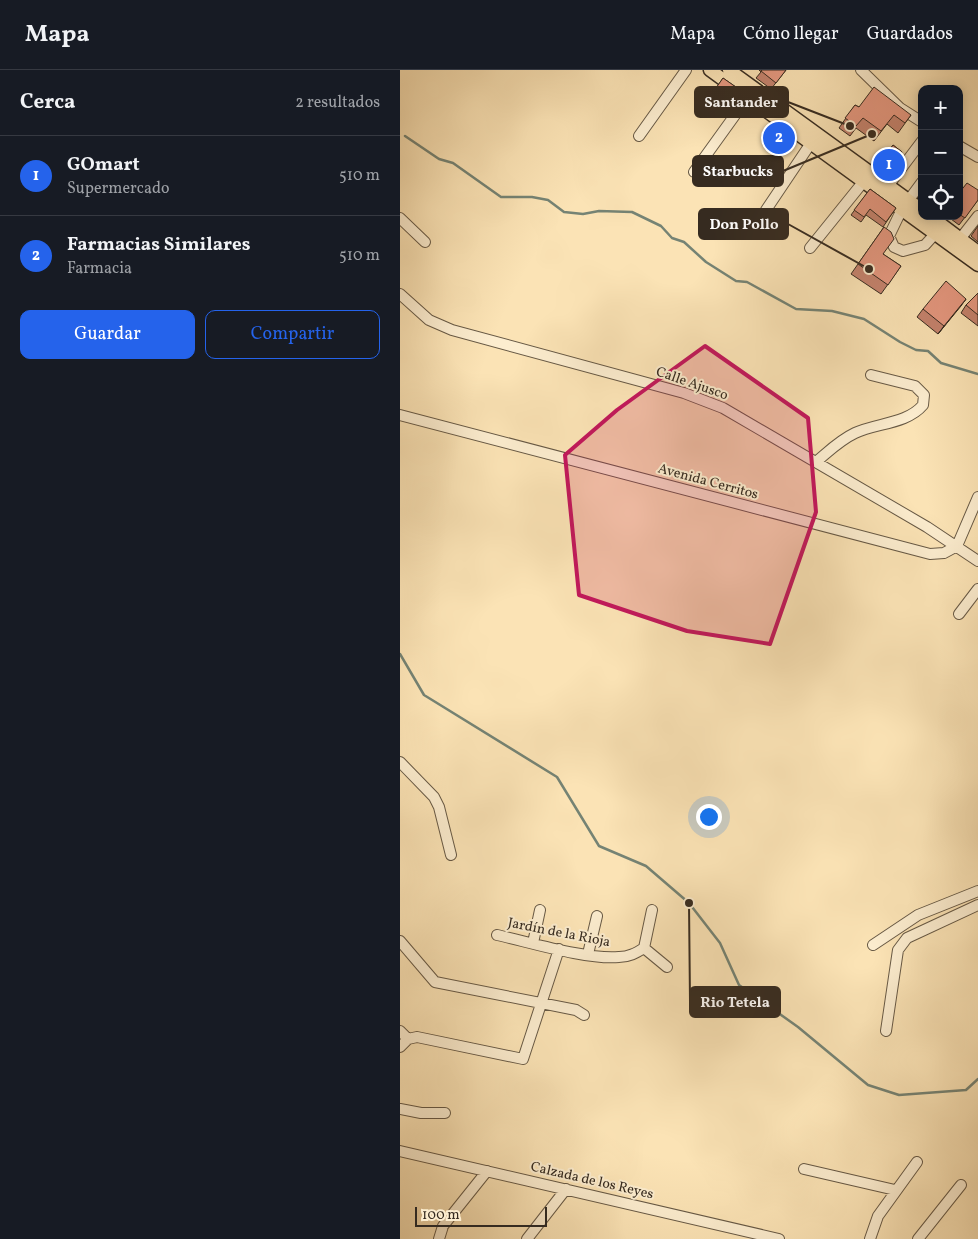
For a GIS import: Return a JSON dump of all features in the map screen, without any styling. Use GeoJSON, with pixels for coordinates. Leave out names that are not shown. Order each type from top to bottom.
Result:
{"type":"FeatureCollection","features":[{"type":"Feature","properties":{"kind":"main road"},"geometry":{"type":"LineString","coordinates":[[710,70],[864,181],[905,205],[918,209]]}},
{"type":"Feature","properties":{"kind":"main road"},"geometry":{"type":"LineString","coordinates":[[728,70],[888,186],[936,234],[978,265]]}},
{"type":"Feature","properties":{"kind":"main road"},"geometry":{"type":"LineString","coordinates":[[935,220],[978,252]]}},
{"type":"Feature","properties":{"kind":"street"},"geometry":{"type":"LineString","coordinates":[[639,136],[686,70]]}},
{"type":"Feature","properties":{"kind":"street"},"geometry":{"type":"LineString","coordinates":[[861,70],[900,108],[918,119]]}},
{"type":"Feature","properties":{"kind":"street"},"geometry":{"type":"LineString","coordinates":[[694,172],[748,97]]}},
{"type":"Feature","properties":{"kind":"street"},"geometry":{"type":"LineString","coordinates":[[766,210],[811,142]]}},
{"type":"Feature","properties":{"kind":"street"},"geometry":{"type":"LineString","coordinates":[[888,186],[918,146]]}},
{"type":"Feature","properties":{"kind":"street"},"geometry":{"type":"LineString","coordinates":[[963,148],[978,157]]}},
{"type":"Feature","properties":{"kind":"street"},"geometry":{"type":"LineString","coordinates":[[810,248],[864,181]]}},
{"type":"Feature","properties":{"kind":"street"},"geometry":{"type":"LineString","coordinates":[[918,187],[905,205],[890,236],[894,246],[903,251],[925,245],[936,234]]}},
{"type":"Feature","properties":{"kind":"street"},"geometry":{"type":"LineString","coordinates":[[960,239],[978,216]]}},
{"type":"Feature","properties":{"kind":"street"},"geometry":{"type":"LineString","coordinates":[[400,218],[425,242]]}},
{"type":"Feature","properties":{"kind":"street","name":"Calle Ajusco"},"geometry":{"type":"LineString","coordinates":[[400,294],[429,320],[452,330],[701,398],[723,408],[817,461],[978,561]]}},
{"type":"Feature","properties":{"kind":"street"},"geometry":{"type":"LineString","coordinates":[[817,461],[836,444],[856,432],[912,414],[922,405],[924,395],[915,386],[872,376]]}},
{"type":"Feature","properties":{"kind":"street","name":"Avenida Cerritos"},"geometry":{"type":"LineString","coordinates":[[400,415],[930,554],[944,553],[956,546]]}},
{"type":"Feature","properties":{"kind":"street"},"geometry":{"type":"LineString","coordinates":[[956,546],[978,497]]}},
{"type":"Feature","properties":{"kind":"street"},"geometry":{"type":"LineString","coordinates":[[958,614],[978,590]]}},
{"type":"Feature","properties":{"kind":"street"},"geometry":{"type":"LineString","coordinates":[[400,762],[434,797],[439,806],[451,854]]}},
{"type":"Feature","properties":{"kind":"street"},"geometry":{"type":"LineString","coordinates":[[873,945],[918,915],[978,891]]}},
{"type":"Feature","properties":{"kind":"street"},"geometry":{"type":"LineString","coordinates":[[886,1031],[898,950],[907,938],[978,905]]}},
{"type":"Feature","properties":{"kind":"street"},"geometry":{"type":"LineString","coordinates":[[533,943],[540,910]]}},
{"type":"Feature","properties":{"kind":"street"},"geometry":{"type":"LineString","coordinates":[[652,910],[644,948],[667,967]]}},
{"type":"Feature","properties":{"kind":"street"},"geometry":{"type":"LineString","coordinates":[[588,954],[596,916]]}},
{"type":"Feature","properties":{"kind":"street","name":"Jardín de la Rioja"},"geometry":{"type":"LineString","coordinates":[[497,935],[559,949],[618,958],[632,955],[644,948]]}},
{"type":"Feature","properties":{"kind":"street"},"geometry":{"type":"LineString","coordinates":[[400,941],[436,982],[576,1010],[584,1015]]}},
{"type":"Feature","properties":{"kind":"street"},"geometry":{"type":"LineString","coordinates":[[400,1047],[408,1039],[417,1037],[523,1060],[540,1002],[559,949]]}},
{"type":"Feature","properties":{"kind":"street"},"geometry":{"type":"LineString","coordinates":[[400,1031],[408,1039]]}},
{"type":"Feature","properties":{"kind":"street"},"geometry":{"type":"LineString","coordinates":[[400,1109],[421,1113],[445,1113]]}},
{"type":"Feature","properties":{"kind":"street","name":"Calzada de los Reyes"},"geometry":{"type":"LineString","coordinates":[[400,1151],[763,1237],[779,1239]]}},
{"type":"Feature","properties":{"kind":"street"},"geometry":{"type":"LineString","coordinates":[[870,1239],[878,1216],[917,1162]]}},
{"type":"Feature","properties":{"kind":"street"},"geometry":{"type":"LineString","coordinates":[[804,1169],[895,1190]]}},
{"type":"Feature","properties":{"kind":"street"},"geometry":{"type":"LineString","coordinates":[[439,1239],[443,1226],[487,1171]]}},
{"type":"Feature","properties":{"kind":"street"},"geometry":{"type":"LineString","coordinates":[[918,1239],[961,1185]]}},
{"type":"Feature","properties":{"kind":"street"},"geometry":{"type":"LineString","coordinates":[[527,1239],[566,1189]]}},
{"type":"Feature","properties":{"kind":"highlighted area"},"geometry":{"type":"Polygon","coordinates":[[[705,346],[808,418],[816,512],[770,644],[687,631],[579,595],[565,455],[617,410],[705,346]]]}},
{"type":"Feature","properties":{"kind":"building"},"geometry":{"type":"Polygon","coordinates":[[[762,70],[786,70],[776,83],[762,70]]]}},
{"type":"Feature","properties":{"kind":"building"},"geometry":{"type":"Polygon","coordinates":[[[723,78],[743,92],[736,102],[716,88],[723,78]]]}},
{"type":"Feature","properties":{"kind":"building"},"geometry":{"type":"Polygon","coordinates":[[[874,87],[911,115],[905,123],[894,115],[881,131],[863,118],[856,126],[845,118],[855,105],[859,107],[874,87]]]}},
{"type":"Feature","properties":{"kind":"building"},"geometry":{"type":"Polygon","coordinates":[[[893,145],[902,152],[890,169],[881,162],[893,145]]]}},
{"type":"Feature","properties":{"kind":"building"},"geometry":{"type":"Polygon","coordinates":[[[967,183],[978,190],[978,200],[965,218],[963,217],[963,188],[967,183]]]}},
{"type":"Feature","properties":{"kind":"building"},"geometry":{"type":"Polygon","coordinates":[[[870,189],[896,208],[886,222],[870,209],[864,217],[854,210],[870,189]]]}},
{"type":"Feature","properties":{"kind":"building"},"geometry":{"type":"Polygon","coordinates":[[[884,227],[891,232],[894,239],[883,254],[901,266],[888,285],[858,264],[884,227]]]}},
{"type":"Feature","properties":{"kind":"building"},"geometry":{"type":"Polygon","coordinates":[[[946,281],[966,299],[944,326],[923,309],[946,281]]]}},
{"type":"Feature","properties":{"kind":"building"},"geometry":{"type":"Polygon","coordinates":[[[978,293],[978,315],[966,305],[978,293]]]}},
{"type":"Feature","properties":{"kind":"waterway"},"geometry":{"type":"LineString","coordinates":[[405,136],[439,159],[453,163],[501,197],[532,197],[548,200],[564,212],[583,214],[599,211],[632,212],[661,226],[672,238],[684,242],[706,262],[736,281],[747,282],[796,309],[832,311],[864,319],[900,342],[916,350],[928,351],[941,363],[978,374]]}},
{"type":"Feature","properties":{"kind":"waterway"},"geometry":{"type":"LineString","coordinates":[[400,654],[424,695],[557,777],[599,846],[646,866],[689,903],[720,943],[739,985],[798,1027],[868,1085],[899,1095],[966,1090],[978,1079]]}},
{"type":"Feature","properties":{"kind":"place","name":"Santander"},"geometry":{"type":"Point","coordinates":[850,126]}},
{"type":"Feature","properties":{"kind":"place","name":"Starbucks"},"geometry":{"type":"Point","coordinates":[872,134]}},
{"type":"Feature","properties":{"kind":"place","name":"Farmacias Similares"},"geometry":{"type":"Point","coordinates":[779,138]}},
{"type":"Feature","properties":{"kind":"place","name":"GOmart"},"geometry":{"type":"Point","coordinates":[889,165]}},
{"type":"Feature","properties":{"kind":"place","name":"Don Pollo"},"geometry":{"type":"Point","coordinates":[869,269]}},
{"type":"Feature","properties":{"kind":"place","name":"Rio Tetela"},"geometry":{"type":"Point","coordinates":[689,903]}}]}
